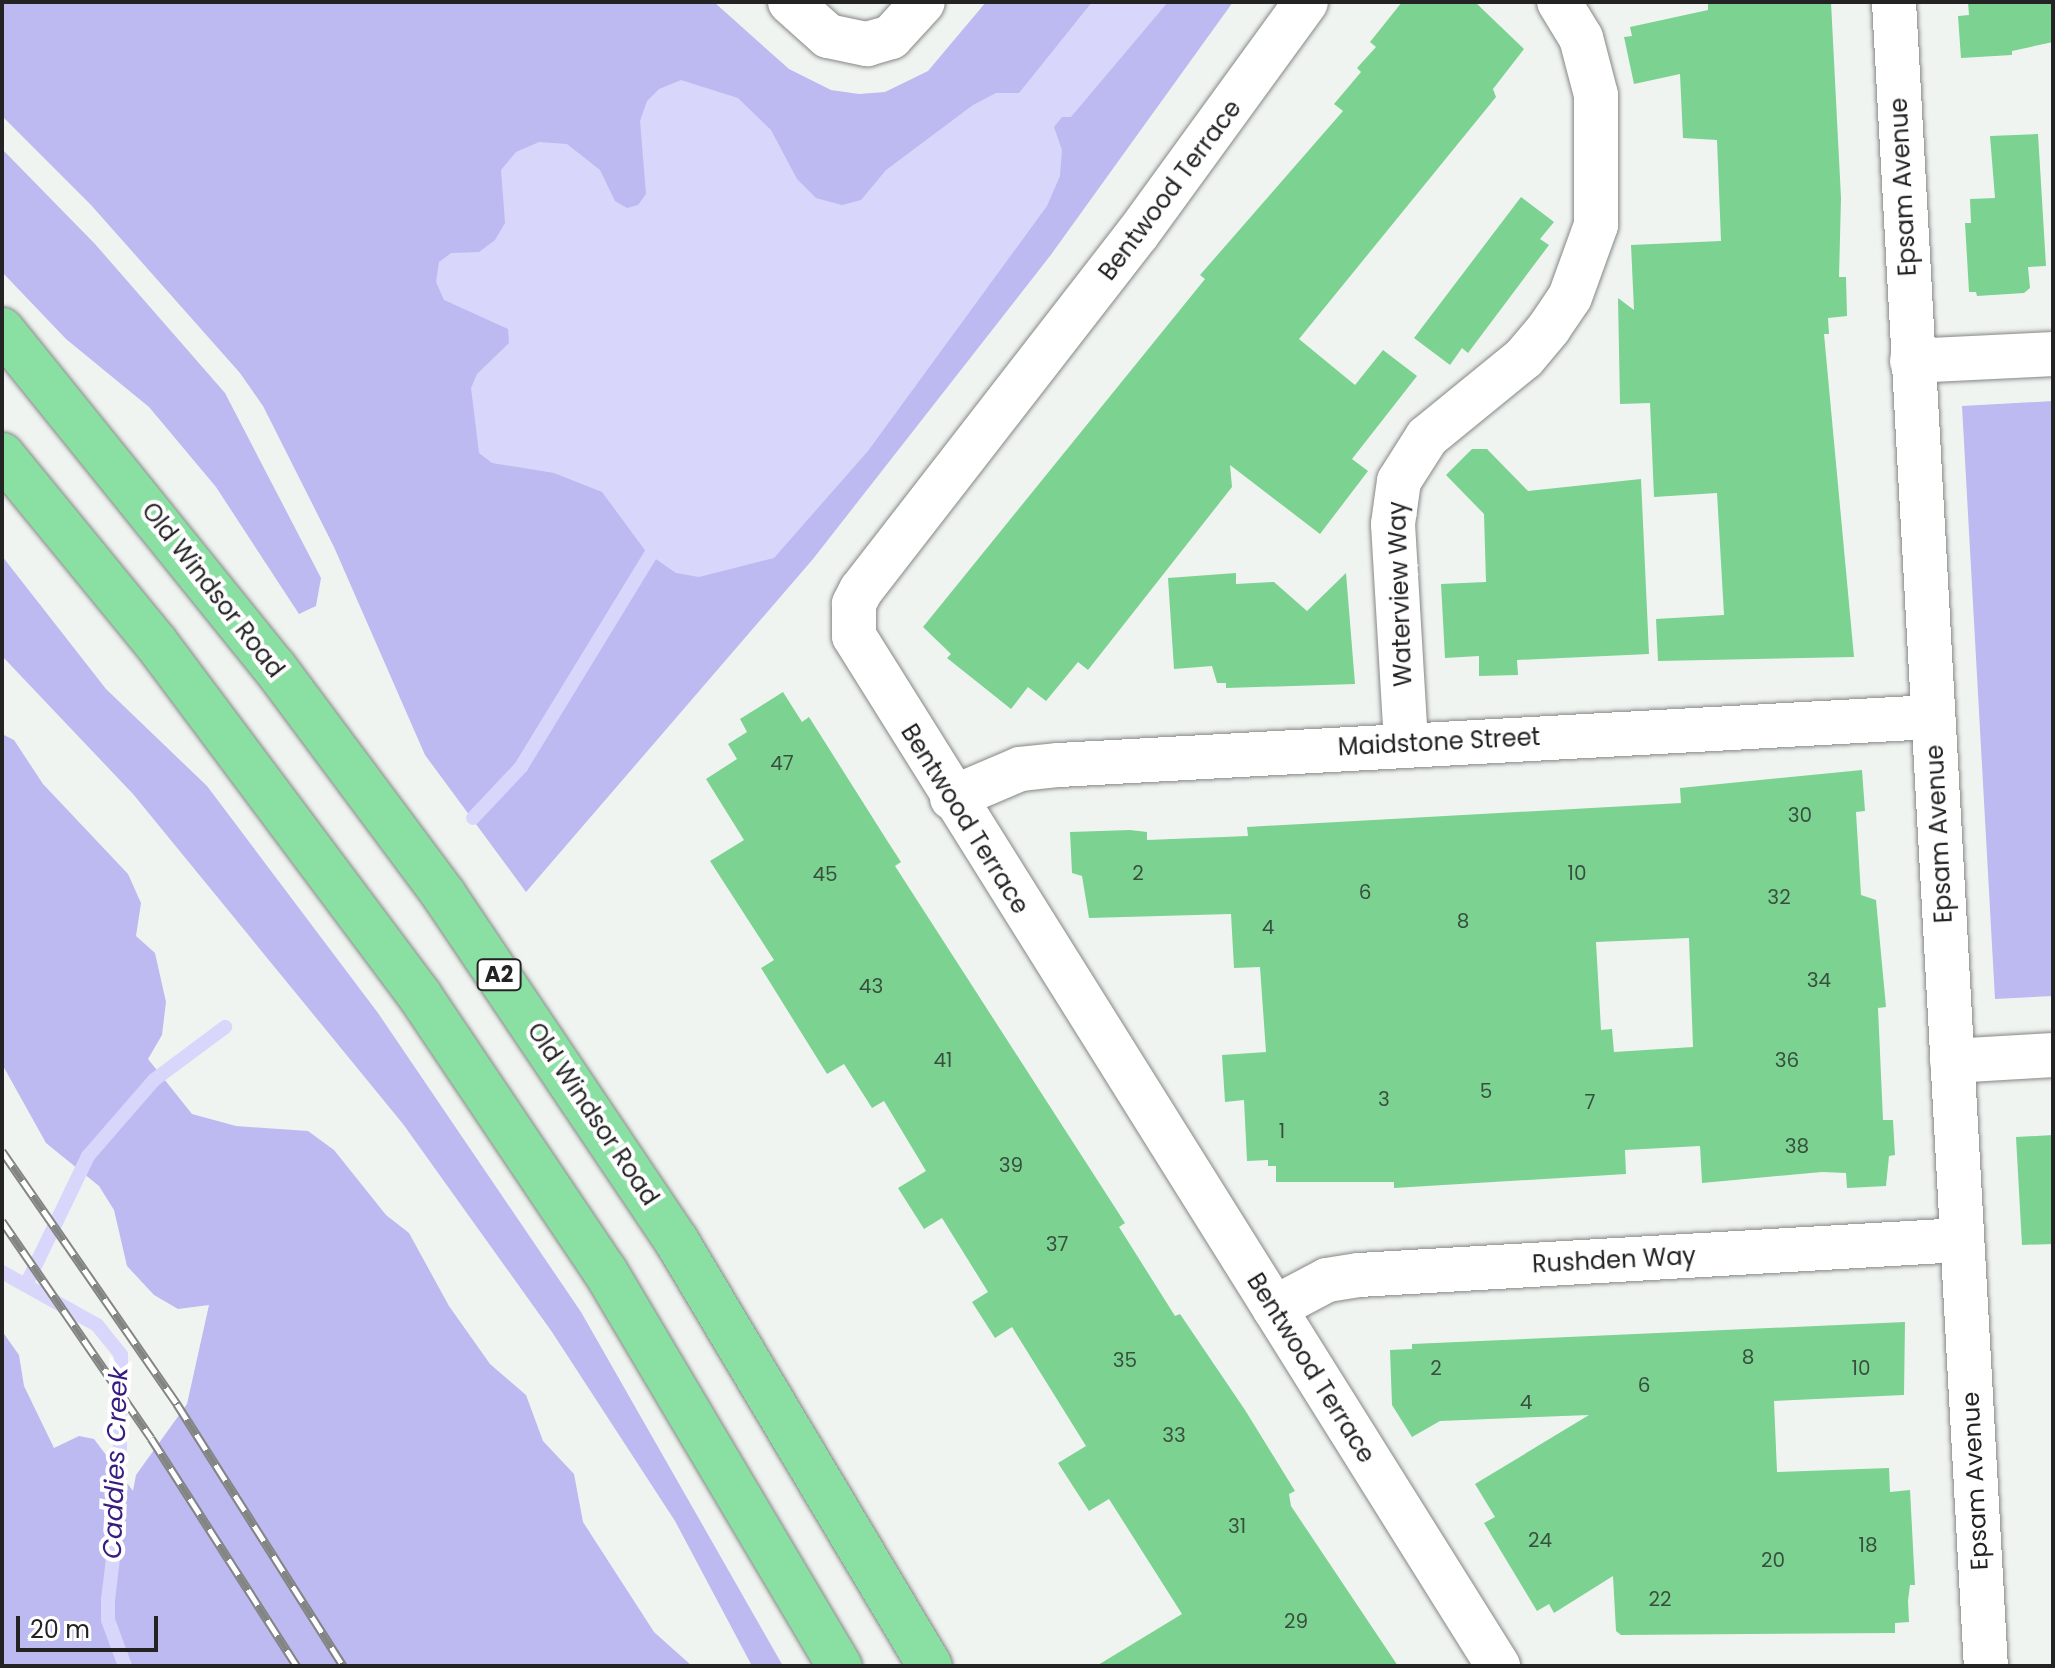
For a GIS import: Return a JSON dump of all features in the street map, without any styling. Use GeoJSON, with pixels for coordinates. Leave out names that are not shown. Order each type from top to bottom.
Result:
{"type":"FeatureCollection","features":[{"type":"Feature","properties":{"kind":"highway","name":"Old Windsor Road"},"geometry":{"type":"LineString","coordinates":[[2,330],[275,668],[444,895],[676,1240],[930,1666]]}},
{"type":"Feature","properties":{"kind":"highway"},"geometry":{"type":"LineString","coordinates":[[2,455],[156,643],[420,996],[613,1285],[840,1666]]}},
{"type":"Feature","properties":{"kind":"street"},"geometry":{"type":"LineString","coordinates":[[790,2],[828,36],[867,44],[891,37],[923,2]]}},
{"type":"Feature","properties":{"kind":"street","name":"Bentwood Terrace"},"geometry":{"type":"LineString","coordinates":[[1306,2],[1240,98],[854,604],[854,636],[952,798],[1498,1666]]}},
{"type":"Feature","properties":{"kind":"street","name":"Waterview Way"},"geometry":{"type":"LineString","coordinates":[[1406,743],[1393,524],[1399,481],[1427,437],[1524,358],[1549,328],[1570,297],[1596,225],[1596,95],[1581,38],[1559,2]]}},
{"type":"Feature","properties":{"kind":"street","name":"Epsam Avenue"},"geometry":{"type":"LineString","coordinates":[[1894,2],[1986,1666]]}},
{"type":"Feature","properties":{"kind":"street"},"geometry":{"type":"LineString","coordinates":[[1912,361],[2053,354]]}},
{"type":"Feature","properties":{"kind":"street","name":"Maidstone Street"},"geometry":{"type":"LineString","coordinates":[[952,798],[1020,769],[1059,765],[1406,743],[1932,717]]}},
{"type":"Feature","properties":{"kind":"street"},"geometry":{"type":"LineString","coordinates":[[1952,1061],[2053,1055]]}},
{"type":"Feature","properties":{"kind":"street","name":"Rushden Way"},"geometry":{"type":"LineString","coordinates":[[1274,1308],[1327,1280],[1359,1275],[1961,1240]]}},
{"type":"Feature","properties":{"kind":"shaded area"},"geometry":{"type":"Polygon","coordinates":[[[2,2],[714,2],[789,69],[831,90],[859,94],[885,92],[928,71],[986,2],[1233,2],[1050,256],[813,559],[526,892],[425,755],[334,547],[263,406],[240,373],[91,205],[2,116],[2,2]]]}},
{"type":"Feature","properties":{"kind":"shaded area"},"geometry":{"type":"Polygon","coordinates":[[[2,149],[95,244],[225,393],[321,578],[316,606],[299,614],[216,487],[149,407],[66,339],[2,272],[2,149]]]}},
{"type":"Feature","properties":{"kind":"shaded area"},"geometry":{"type":"Polygon","coordinates":[[[2053,401],[2053,996],[1995,999],[1962,406],[2053,401]]]}},
{"type":"Feature","properties":{"kind":"shaded area"},"geometry":{"type":"Polygon","coordinates":[[[2,556],[106,689],[207,786],[378,1013],[581,1312],[783,1666],[752,1666],[675,1521],[552,1332],[403,1124],[133,794],[2,656],[2,556]]]}},
{"type":"Feature","properties":{"kind":"shaded area"},"geometry":{"type":"Polygon","coordinates":[[[2,734],[14,740],[43,784],[128,874],[141,903],[136,936],[155,953],[166,1002],[162,1035],[148,1059],[192,1114],[236,1126],[308,1131],[334,1150],[386,1215],[409,1233],[449,1306],[490,1364],[526,1395],[543,1441],[574,1474],[583,1522],[654,1632],[692,1666],[2,1666],[2,1331],[19,1355],[24,1386],[54,1448],[79,1436],[94,1439],[133,1491],[136,1475],[187,1404],[209,1305],[178,1309],[154,1295],[127,1266],[114,1210],[99,1186],[46,1143],[2,1064],[2,734]]]}},
{"type":"Feature","properties":{"kind":"water"},"geometry":{"type":"Polygon","coordinates":[[[1092,2],[1168,2],[1071,117],[1062,117],[1054,127],[1062,150],[1060,176],[1047,206],[868,451],[774,558],[699,577],[676,573],[647,553],[602,492],[554,473],[492,463],[479,453],[471,388],[477,374],[509,343],[508,329],[444,300],[436,282],[439,262],[451,253],[479,252],[495,240],[505,223],[501,170],[516,152],[539,142],[567,144],[600,170],[615,201],[627,208],[638,205],[646,194],[640,121],[647,101],[659,89],[681,80],[738,98],[771,130],[797,179],[816,198],[842,205],[861,200],[886,170],[973,105],[996,93],[1019,93],[1092,2]]]}},
{"type":"Feature","properties":{"kind":"building"},"geometry":{"type":"Polygon","coordinates":[[[1402,2],[1475,2],[1524,49],[1493,89],[1496,97],[1299,339],[1355,385],[1383,350],[1417,376],[1352,459],[1368,471],[1320,534],[1230,465],[1232,487],[1088,670],[1078,662],[1046,701],[1028,687],[1011,709],[947,658],[951,654],[923,627],[1205,279],[1200,275],[1343,111],[1334,104],[1361,72],[1357,68],[1376,47],[1370,42],[1402,2]]]}},
{"type":"Feature","properties":{"kind":"building"},"geometry":{"type":"Polygon","coordinates":[[[1708,2],[1831,2],[1841,198],[1839,277],[1846,277],[1847,316],[1828,318],[1829,334],[1824,334],[1854,657],[1658,661],[1656,619],[1724,615],[1717,493],[1654,497],[1650,403],[1620,404],[1618,298],[1634,310],[1631,245],[1721,241],[1717,140],[1683,138],[1680,74],[1634,84],[1624,37],[1632,36],[1630,27],[1708,10],[1708,2]]]}},
{"type":"Feature","properties":{"kind":"building"},"geometry":{"type":"Polygon","coordinates":[[[1968,2],[2053,2],[2053,42],[2012,51],[2012,55],[1961,58],[1958,16],[1969,15],[1968,2]]]}},
{"type":"Feature","properties":{"kind":"building"},"geometry":{"type":"Polygon","coordinates":[[[2038,134],[2046,266],[2028,267],[2030,288],[2024,293],[1977,296],[1976,292],[1969,292],[1965,223],[1971,223],[1970,199],[1995,198],[1990,136],[2038,134]]]}},
{"type":"Feature","properties":{"kind":"building"},"geometry":{"type":"Polygon","coordinates":[[[1521,197],[1554,222],[1540,239],[1549,245],[1468,353],[1462,348],[1450,365],[1414,338],[1521,197]]]}},
{"type":"Feature","properties":{"kind":"building"},"geometry":{"type":"Polygon","coordinates":[[[1472,449],[1487,449],[1528,491],[1641,479],[1649,654],[1517,660],[1518,675],[1479,676],[1479,656],[1445,658],[1441,584],[1486,582],[1484,514],[1446,475],[1472,449]]]}},
{"type":"Feature","properties":{"kind":"building"},"geometry":{"type":"Polygon","coordinates":[[[1236,573],[1236,584],[1274,582],[1307,611],[1346,573],[1355,684],[1226,688],[1226,683],[1217,683],[1212,666],[1174,669],[1168,578],[1236,573]]]}},
{"type":"Feature","properties":{"kind":"building"},"geometry":{"type":"Polygon","coordinates":[[[783,692],[802,722],[809,717],[901,862],[895,866],[1125,1223],[1119,1227],[1175,1316],[1180,1314],[1245,1410],[1295,1491],[1289,1494],[1291,1506],[1398,1666],[1098,1665],[1182,1614],[1109,1499],[1089,1511],[1058,1463],[1086,1446],[1012,1327],[995,1338],[972,1302],[988,1292],[942,1218],[924,1229],[898,1188],[926,1171],[884,1101],[872,1108],[844,1064],[827,1074],[761,968],[774,960],[710,861],[744,840],[706,779],[737,759],[728,744],[747,732],[740,719],[783,692]]]}},
{"type":"Feature","properties":{"kind":"building"},"geometry":{"type":"Polygon","coordinates":[[[1862,770],[1865,811],[1856,812],[1861,895],[1876,900],[1886,1007],[1878,1008],[1883,1120],[1893,1120],[1895,1155],[1889,1156],[1886,1186],[1847,1188],[1846,1173],[1822,1172],[1702,1183],[1700,1146],[1625,1150],[1626,1174],[1394,1188],[1394,1182],[1276,1182],[1276,1166],[1268,1166],[1268,1160],[1247,1161],[1244,1100],[1225,1102],[1222,1055],[1266,1052],[1260,967],[1234,968],[1231,914],[1089,918],[1082,876],[1072,873],[1070,832],[1130,830],[1147,832],[1147,840],[1248,836],[1247,827],[1681,803],[1680,788],[1862,770]],[[1689,938],[1596,942],[1601,1030],[1612,1029],[1614,1052],[1693,1047],[1689,938]]]}},
{"type":"Feature","properties":{"kind":"building"},"geometry":{"type":"Polygon","coordinates":[[[2053,1135],[2053,1244],[2022,1245],[2016,1137],[2053,1135]]]}},
{"type":"Feature","properties":{"kind":"building"},"geometry":{"type":"Polygon","coordinates":[[[1905,1322],[1904,1395],[1774,1401],[1777,1472],[1889,1468],[1890,1492],[1910,1490],[1915,1585],[1910,1585],[1909,1622],[1895,1623],[1895,1633],[1621,1635],[1616,1631],[1613,1576],[1554,1613],[1549,1604],[1537,1611],[1484,1523],[1495,1517],[1475,1484],[1589,1415],[1440,1421],[1412,1437],[1392,1405],[1390,1350],[1412,1349],[1412,1344],[1905,1322]]]}},
{"type":"Feature","properties":{"kind":"waterway"},"geometry":{"type":"LineString","coordinates":[[473,818],[521,767],[660,539]]}},
{"type":"Feature","properties":{"kind":"waterway"},"geometry":{"type":"LineString","coordinates":[[26,1285],[88,1156],[154,1080],[225,1027]]}},
{"type":"Feature","properties":{"kind":"waterway","name":"Caddies Creek"},"geometry":{"type":"LineString","coordinates":[[2,1272],[97,1325],[121,1355],[119,1508],[108,1620],[125,1666]]}},
{"type":"Feature","properties":{"kind":"railway"},"geometry":{"type":"LineString","coordinates":[[2,1151],[177,1404],[343,1666]]}},
{"type":"Feature","properties":{"kind":"railway"},"geometry":{"type":"LineString","coordinates":[[2,1221],[151,1438],[297,1666]]}}]}
